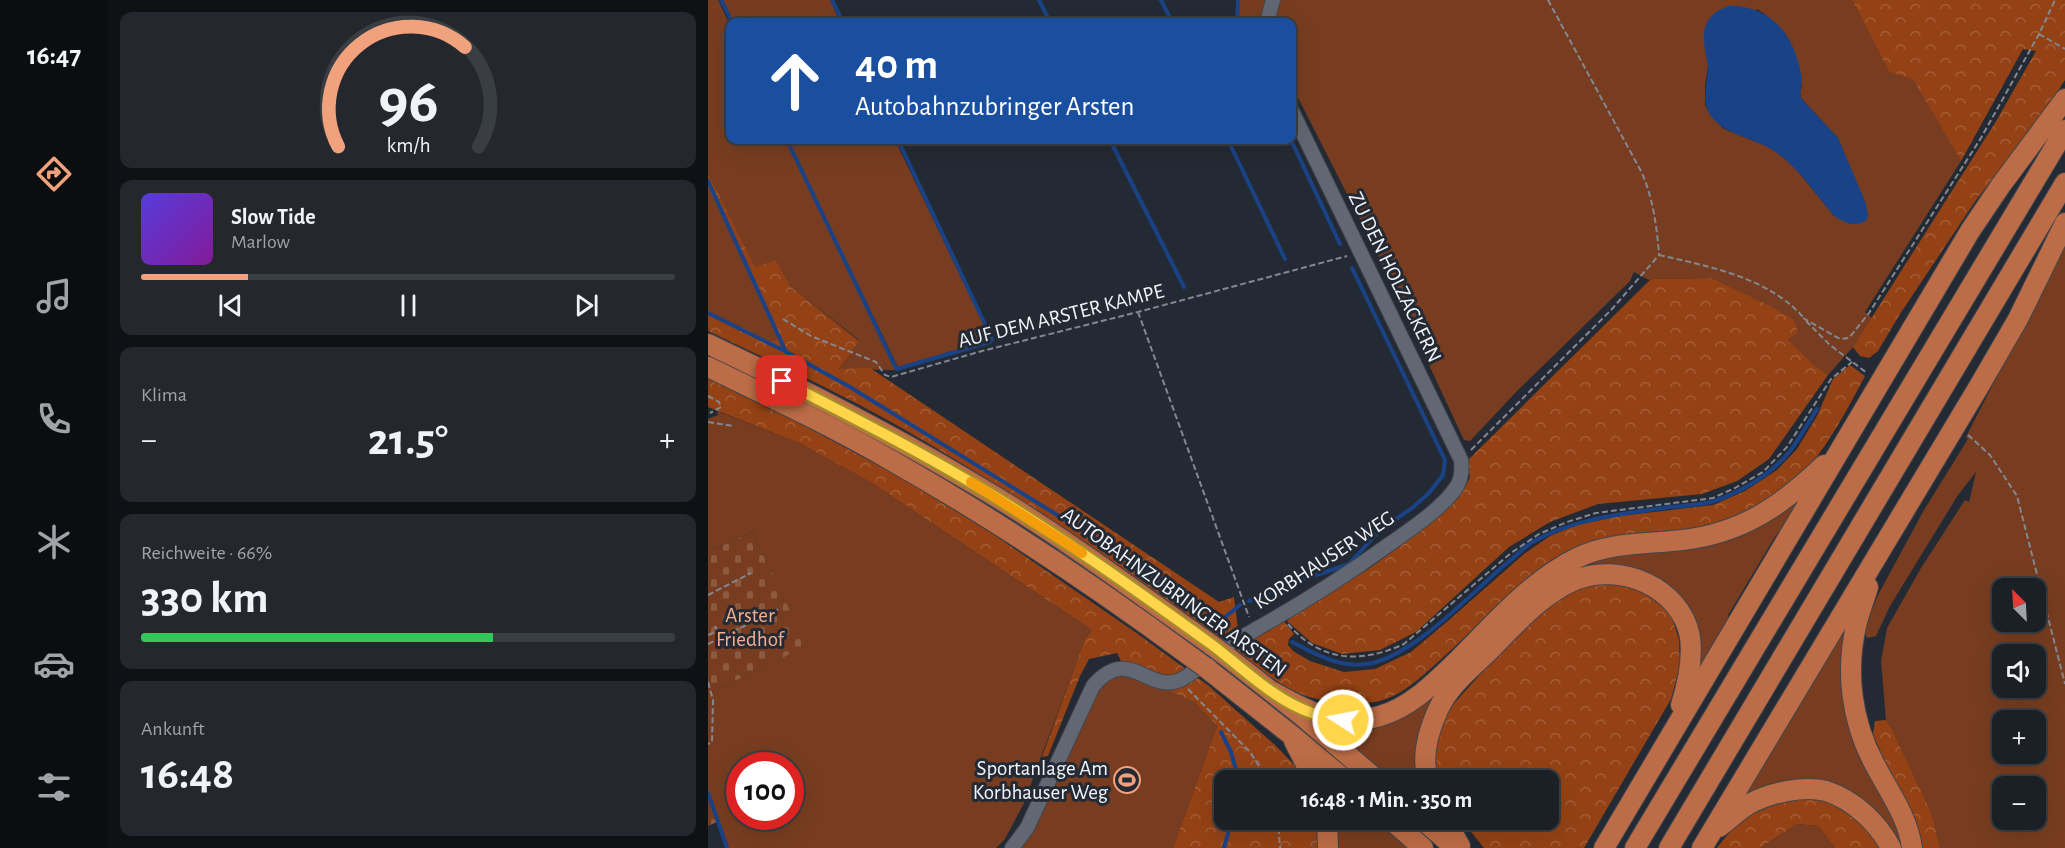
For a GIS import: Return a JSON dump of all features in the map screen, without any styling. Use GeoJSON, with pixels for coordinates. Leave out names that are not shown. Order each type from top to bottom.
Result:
{"type":"FeatureCollection","features":[{"type":"Feature","properties":{"kind":"highway"},"geometry":{"type":"LineString","coordinates":[[1604,848],[1970,231],[2065,99]]}},
{"type":"Feature","properties":{"kind":"highway"},"geometry":{"type":"LineString","coordinates":[[1635,848],[2065,130]]}},
{"type":"Feature","properties":{"kind":"highway"},"geometry":{"type":"LineString","coordinates":[[1669,848],[2065,183]]}},
{"type":"Feature","properties":{"kind":"highway"},"geometry":{"type":"LineString","coordinates":[[1706,841],[2018,319],[2065,223]]}},
{"type":"Feature","properties":{"kind":"highway","name":"AUTOBAHNZUBRINGER ARSTEN"},"geometry":{"type":"LineString","coordinates":[[708,344],[878,429],[987,491],[1118,577],[1219,650],[1365,770]]}},
{"type":"Feature","properties":{"kind":"highway","name":"AUTOBAHNZUBRINGER ARSTEN"},"geometry":{"type":"LineString","coordinates":[[708,366],[893,461],[1060,564],[1200,663],[1333,770]]}},
{"type":"Feature","properties":{"kind":"highway"},"geometry":{"type":"LineString","coordinates":[[1273,692],[1310,713],[1343,720],[1360,720],[1380,716],[1399,708],[1420,695],[1539,583],[1577,558],[1600,549],[1685,540],[1729,530],[1781,504],[1840,450]]}},
{"type":"Feature","properties":{"kind":"highway"},"geometry":{"type":"LineString","coordinates":[[1878,556],[1857,622],[1851,653],[1850,682],[1855,714],[1873,762],[1900,808],[1912,848]]}},
{"type":"Feature","properties":{"kind":"highway"},"geometry":{"type":"LineString","coordinates":[[1426,770],[1427,737],[1438,708],[1455,684],[1544,599],[1576,580],[1596,574],[1631,577],[1648,583],[1671,601],[1685,622],[1689,636],[1690,669],[1675,728]]}},
{"type":"Feature","properties":{"kind":"highway"},"geometry":{"type":"LineString","coordinates":[[1290,734],[1309,770]]}},
{"type":"Feature","properties":{"kind":"highway"},"geometry":{"type":"LineString","coordinates":[[1706,841],[1750,804],[1779,793],[1801,789],[1825,791],[1853,805],[1871,819],[1891,848]]}},
{"type":"Feature","properties":{"kind":"highway"},"geometry":{"type":"LineString","coordinates":[[1327,830],[1328,848]]}},
{"type":"Feature","properties":{"kind":"highway"},"geometry":{"type":"LineString","coordinates":[[1403,830],[1423,848]]}},
{"type":"Feature","properties":{"kind":"highway"},"geometry":{"type":"LineString","coordinates":[[1435,830],[1455,848]]}},
{"type":"Feature","properties":{"kind":"highway"},"geometry":{"type":"LineString","coordinates":[[1451,830],[1462,848]]}},
{"type":"Feature","properties":{"kind":"lane"},"geometry":{"type":"LineString","coordinates":[[1268,18],[1273,1]]}},
{"type":"Feature","properties":{"kind":"lane","name":"ZU DEN HOLZACKERN"},"geometry":{"type":"LineString","coordinates":[[1296,119],[1461,460]]}},
{"type":"Feature","properties":{"kind":"lane","name":"KORBHAUSER WEG"},"geometry":{"type":"LineString","coordinates":[[1179,680],[1232,642],[1254,631],[1365,561],[1426,517],[1457,486],[1461,477],[1461,460]]}},
{"type":"Feature","properties":{"kind":"lane"},"geometry":{"type":"LineString","coordinates":[[1012,848],[1027,828],[1093,686],[1099,679],[1112,670],[1128,669],[1162,682],[1179,680]]}},
{"type":"Feature","properties":{"kind":"path"},"geometry":{"type":"LineString","coordinates":[[1461,460],[1612,309],[1659,255],[1648,188],[1642,173],[1548,0]]}},
{"type":"Feature","properties":{"kind":"path"},"geometry":{"type":"LineString","coordinates":[[1803,318],[1840,339],[1849,338],[1869,313],[1981,138],[2039,34],[2055,0]]}},
{"type":"Feature","properties":{"kind":"path"},"geometry":{"type":"LineString","coordinates":[[2039,34],[2065,49]]}},
{"type":"Feature","properties":{"kind":"path","name":"AUF DEM ARSTER KAMPE"},"geometry":{"type":"LineString","coordinates":[[783,319],[810,336],[876,362],[885,375],[891,377],[982,351],[1360,253]]}},
{"type":"Feature","properties":{"kind":"path"},"geometry":{"type":"LineString","coordinates":[[1659,255],[1699,264],[1748,280],[1773,293],[1796,309],[1830,345],[1867,373]]}},
{"type":"Feature","properties":{"kind":"path"},"geometry":{"type":"LineString","coordinates":[[1138,312],[1254,631]]}},
{"type":"Feature","properties":{"kind":"path"},"geometry":{"type":"LineString","coordinates":[[1280,615],[1297,634],[1314,647],[1330,654],[1345,657],[1385,653],[1404,644],[1512,553],[1539,534],[1596,513],[1713,498],[1736,489],[1763,472],[1787,447],[1831,379],[1852,362]]}},
{"type":"Feature","properties":{"kind":"path"},"geometry":{"type":"LineString","coordinates":[[708,396],[719,402],[722,407],[710,413]]}},
{"type":"Feature","properties":{"kind":"path"},"geometry":{"type":"LineString","coordinates":[[708,422],[733,426]]}},
{"type":"Feature","properties":{"kind":"path"},"geometry":{"type":"LineString","coordinates":[[1967,434],[1990,454],[2017,496],[2065,684]]}},
{"type":"Feature","properties":{"kind":"path"},"geometry":{"type":"LineString","coordinates":[[708,594],[751,573]]}},
{"type":"Feature","properties":{"kind":"path"},"geometry":{"type":"LineString","coordinates":[[708,643],[781,609]]}},
{"type":"Feature","properties":{"kind":"path"},"geometry":{"type":"LineString","coordinates":[[739,620],[746,620],[749,624]]}},
{"type":"Feature","properties":{"kind":"path"},"geometry":{"type":"LineString","coordinates":[[715,626],[721,638]]}},
{"type":"Feature","properties":{"kind":"path"},"geometry":{"type":"LineString","coordinates":[[708,636],[717,631]]}},
{"type":"Feature","properties":{"kind":"path"},"geometry":{"type":"LineString","coordinates":[[1179,680],[1250,752],[1262,770]]}},
{"type":"Feature","properties":{"kind":"path"},"geometry":{"type":"LineString","coordinates":[[708,682],[713,700],[713,730],[712,742],[708,744]]}},
{"type":"Feature","properties":{"kind":"path"},"geometry":{"type":"LineString","coordinates":[[1279,830],[1280,848]]}},
{"type":"Feature","properties":{"kind":"green space"},"geometry":{"type":"Polygon","coordinates":[[[708,0],[718,0],[727,18],[726,144],[788,144],[895,370],[839,369],[859,340],[791,287],[776,260],[755,268],[708,173],[708,0]]]}},
{"type":"Feature","properties":{"kind":"green space"},"geometry":{"type":"Polygon","coordinates":[[[722,0],[830,0],[838,18],[730,18],[722,0]]]}},
{"type":"Feature","properties":{"kind":"green space"},"geometry":{"type":"Polygon","coordinates":[[[1239,0],[1852,0],[1889,72],[1913,78],[1961,161],[1865,312],[1872,318],[1853,347],[1828,375],[1788,339],[1793,319],[1771,306],[1712,278],[1649,280],[1634,272],[1630,281],[1518,390],[1470,441],[1464,440],[1374,247],[1296,94],[1296,18],[1238,18],[1239,0]],[[1757,9],[1708,66],[1705,105],[1711,116],[1724,129],[1771,148],[1792,164],[1834,216],[1868,214],[1838,138],[1801,98],[1802,86],[1797,60],[1790,41],[1778,25],[1757,9]]]}},
{"type":"Feature","properties":{"kind":"green space"},"geometry":{"type":"Polygon","coordinates":[[[1852,0],[2065,0],[2065,80],[2034,127],[1976,200],[1878,351],[1869,358],[1860,356],[1853,347],[1995,123],[2036,51],[2023,49],[1961,161],[1913,79],[1889,72],[1852,0]]]}},
{"type":"Feature","properties":{"kind":"green space"},"geometry":{"type":"Polygon","coordinates":[[[790,144],[897,144],[990,338],[898,367],[790,144]]]}},
{"type":"Feature","properties":{"kind":"green space"},"geometry":{"type":"Polygon","coordinates":[[[708,173],[755,267],[776,260],[791,287],[859,341],[839,369],[870,368],[1219,602],[1234,597],[1238,630],[1221,639],[1073,534],[958,461],[867,409],[708,331],[708,311],[771,341],[780,339],[708,188],[708,173]]]}},
{"type":"Feature","properties":{"kind":"green space"},"geometry":{"type":"Polygon","coordinates":[[[708,188],[780,340],[771,341],[708,311],[708,188]]]}},
{"type":"Feature","properties":{"kind":"green space"},"geometry":{"type":"Polygon","coordinates":[[[2065,243],[2065,848],[1940,848],[1932,814],[1886,720],[1881,661],[1887,628],[1921,568],[1965,500],[1969,502],[1976,472],[1958,495],[1890,606],[1876,636],[1867,638],[1864,630],[1878,595],[1924,510],[1968,439],[1966,437],[2065,243]]]}},
{"type":"Feature","properties":{"kind":"green space"},"geometry":{"type":"Polygon","coordinates":[[[1712,278],[1793,319],[1798,332],[1788,339],[1828,375],[1769,459],[1737,481],[1702,494],[1598,504],[1550,522],[1509,547],[1416,632],[1380,650],[1342,654],[1312,643],[1287,621],[1296,613],[1370,568],[1415,535],[1458,498],[1470,478],[1467,461],[1651,279],[1712,278]]]}},
{"type":"Feature","properties":{"kind":"green space"},"geometry":{"type":"Polygon","coordinates":[[[1850,365],[1865,376],[1824,447],[1798,479],[1783,492],[1767,503],[1714,526],[1626,535],[1568,551],[1535,572],[1425,674],[1393,696],[1375,702],[1352,703],[1317,699],[1274,679],[1233,647],[1283,620],[1294,634],[1289,639],[1288,645],[1293,651],[1310,661],[1344,672],[1375,669],[1411,652],[1524,554],[1550,536],[1577,525],[1620,516],[1713,505],[1745,491],[1777,470],[1797,449],[1817,416],[1833,379],[1850,365]]]}},
{"type":"Feature","properties":{"kind":"green space"},"geometry":{"type":"Polygon","coordinates":[[[708,377],[902,478],[993,534],[1138,634],[1209,686],[1276,746],[1299,770],[1214,770],[1214,830],[1317,830],[1318,848],[1173,848],[1217,726],[1195,702],[1161,687],[1129,677],[1117,653],[1089,659],[1048,756],[1042,757],[1084,642],[1092,630],[872,483],[801,444],[708,407],[708,377]]]}},
{"type":"Feature","properties":{"kind":"green space"},"geometry":{"type":"Polygon","coordinates":[[[717,411],[801,444],[872,483],[1092,630],[1084,643],[1023,805],[1005,839],[996,848],[729,848],[708,790],[708,694],[806,646],[752,532],[708,552],[708,419],[718,415],[717,411]]]}},
{"type":"Feature","properties":{"kind":"green space"},"geometry":{"type":"Polygon","coordinates":[[[1805,492],[1784,531],[1776,535],[1728,615],[1731,619],[1693,682],[1685,606],[1592,568],[1453,676],[1423,770],[1381,770],[1331,728],[1332,725],[1375,724],[1583,561],[1644,549],[1805,492]]]}},
{"type":"Feature","properties":{"kind":"green space","name":"Arster Friedhof"},"geometry":{"type":"Polygon","coordinates":[[[752,532],[807,646],[708,694],[708,552],[752,532]]]}},
{"type":"Feature","properties":{"kind":"green space"},"geometry":{"type":"Polygon","coordinates":[[[1625,581],[1648,595],[1671,614],[1679,640],[1680,666],[1671,699],[1584,848],[1484,848],[1470,830],[1559,830],[1559,770],[1436,770],[1434,752],[1442,725],[1451,707],[1511,640],[1571,591],[1599,582],[1625,581]]]}},
{"type":"Feature","properties":{"kind":"green space"},"geometry":{"type":"Polygon","coordinates":[[[1851,608],[1844,653],[1907,848],[1899,848],[1893,834],[1734,809],[1851,608]]]}},
{"type":"Feature","properties":{"kind":"green space","name":"Sportanlage Am Korbhauser Weg"},"geometry":{"type":"Polygon","coordinates":[[[1115,675],[1156,685],[1188,698],[1198,704],[1217,726],[1173,848],[1021,848],[1032,834],[1098,685],[1115,675]]]}},
{"type":"Feature","properties":{"kind":"green space"},"geometry":{"type":"Polygon","coordinates":[[[1886,720],[1932,814],[1940,848],[1922,848],[1909,808],[1890,774],[1873,734],[1875,721],[1886,720]]]}},
{"type":"Feature","properties":{"kind":"green space"},"geometry":{"type":"Polygon","coordinates":[[[708,790],[719,821],[708,826],[708,790]]]}},
{"type":"Feature","properties":{"kind":"green space"},"geometry":{"type":"Polygon","coordinates":[[[1781,798],[1827,799],[1847,807],[1884,848],[1835,848],[1818,826],[1797,824],[1760,848],[1717,848],[1744,817],[1781,798]]]}},
{"type":"Feature","properties":{"kind":"green space"},"geometry":{"type":"Polygon","coordinates":[[[1797,824],[1818,826],[1835,848],[1760,848],[1797,824]]]}},
{"type":"Feature","properties":{"kind":"green space"},"geometry":{"type":"Polygon","coordinates":[[[1335,830],[1389,830],[1409,848],[1335,848],[1335,830]]]}},
{"type":"Feature","properties":{"kind":"water"},"geometry":{"type":"Polygon","coordinates":[[[1729,6],[1757,11],[1778,25],[1786,35],[1798,60],[1802,80],[1801,98],[1838,138],[1865,201],[1867,220],[1858,224],[1850,224],[1834,216],[1789,163],[1764,145],[1724,127],[1711,116],[1705,98],[1708,67],[1704,41],[1705,27],[1716,12],[1729,6]]]}},
{"type":"Feature","properties":{"kind":"waterway"},"geometry":{"type":"LineString","coordinates":[[721,0],[730,18]]}},
{"type":"Feature","properties":{"kind":"waterway"},"geometry":{"type":"LineString","coordinates":[[832,0],[841,18]]}},
{"type":"Feature","properties":{"kind":"waterway"},"geometry":{"type":"LineString","coordinates":[[1039,0],[1048,18]]}},
{"type":"Feature","properties":{"kind":"waterway"},"geometry":{"type":"LineString","coordinates":[[1161,0],[1170,18]]}},
{"type":"Feature","properties":{"kind":"waterway"},"geometry":{"type":"LineString","coordinates":[[1237,18],[1238,0]]}},
{"type":"Feature","properties":{"kind":"waterway"},"geometry":{"type":"LineString","coordinates":[[789,144],[896,368]]}},
{"type":"Feature","properties":{"kind":"waterway"},"geometry":{"type":"LineString","coordinates":[[897,369],[990,342],[992,339],[900,144]]}},
{"type":"Feature","properties":{"kind":"waterway"},"geometry":{"type":"LineString","coordinates":[[1112,144],[1184,287]]}},
{"type":"Feature","properties":{"kind":"waterway"},"geometry":{"type":"LineString","coordinates":[[1230,144],[1285,259]]}},
{"type":"Feature","properties":{"kind":"waterway"},"geometry":{"type":"LineString","coordinates":[[1293,144],[1340,244]]}},
{"type":"Feature","properties":{"kind":"waterway"},"geometry":{"type":"LineString","coordinates":[[708,181],[785,350]]}},
{"type":"Feature","properties":{"kind":"waterway"},"geometry":{"type":"LineString","coordinates":[[1249,601],[1278,588],[1349,564],[1380,530],[1429,493],[1443,475],[1445,460],[1352,268]]}},
{"type":"Feature","properties":{"kind":"waterway"},"geometry":{"type":"LineString","coordinates":[[708,313],[785,351],[850,387],[1224,618],[1240,605]]}},
{"type":"Feature","properties":{"kind":"waterway"},"geometry":{"type":"LineString","coordinates":[[1292,642],[1341,663],[1362,665],[1390,657],[1426,634],[1531,543],[1547,535],[1599,518],[1711,502],[1744,488],[1782,460],[1817,409]]}},
{"type":"Feature","properties":{"kind":"waterway"},"geometry":{"type":"LineString","coordinates":[[1221,732],[1231,752],[1236,770]]}},
{"type":"Feature","properties":{"kind":"waterway"},"geometry":{"type":"LineString","coordinates":[[708,793],[727,848]]}},
{"type":"Feature","properties":{"kind":"waterway"},"geometry":{"type":"LineString","coordinates":[[1224,848],[1229,830]]}},
{"type":"Feature","properties":{"kind":"slow traffic"},"geometry":{"type":"LineString","coordinates":[[971,482],[1082,553]]}},
{"type":"Feature","properties":{"kind":"place","name":"Sportanlage Am Korbhauser Weg"},"geometry":{"type":"Point","coordinates":[1127,780]}},
{"type":"Feature","properties":{"kind":"route"},"geometry":{"type":"LineString","coordinates":[[782,381],[878,429],[987,491],[1118,577],[1273,692],[1310,713],[1343,720]]}}]}
